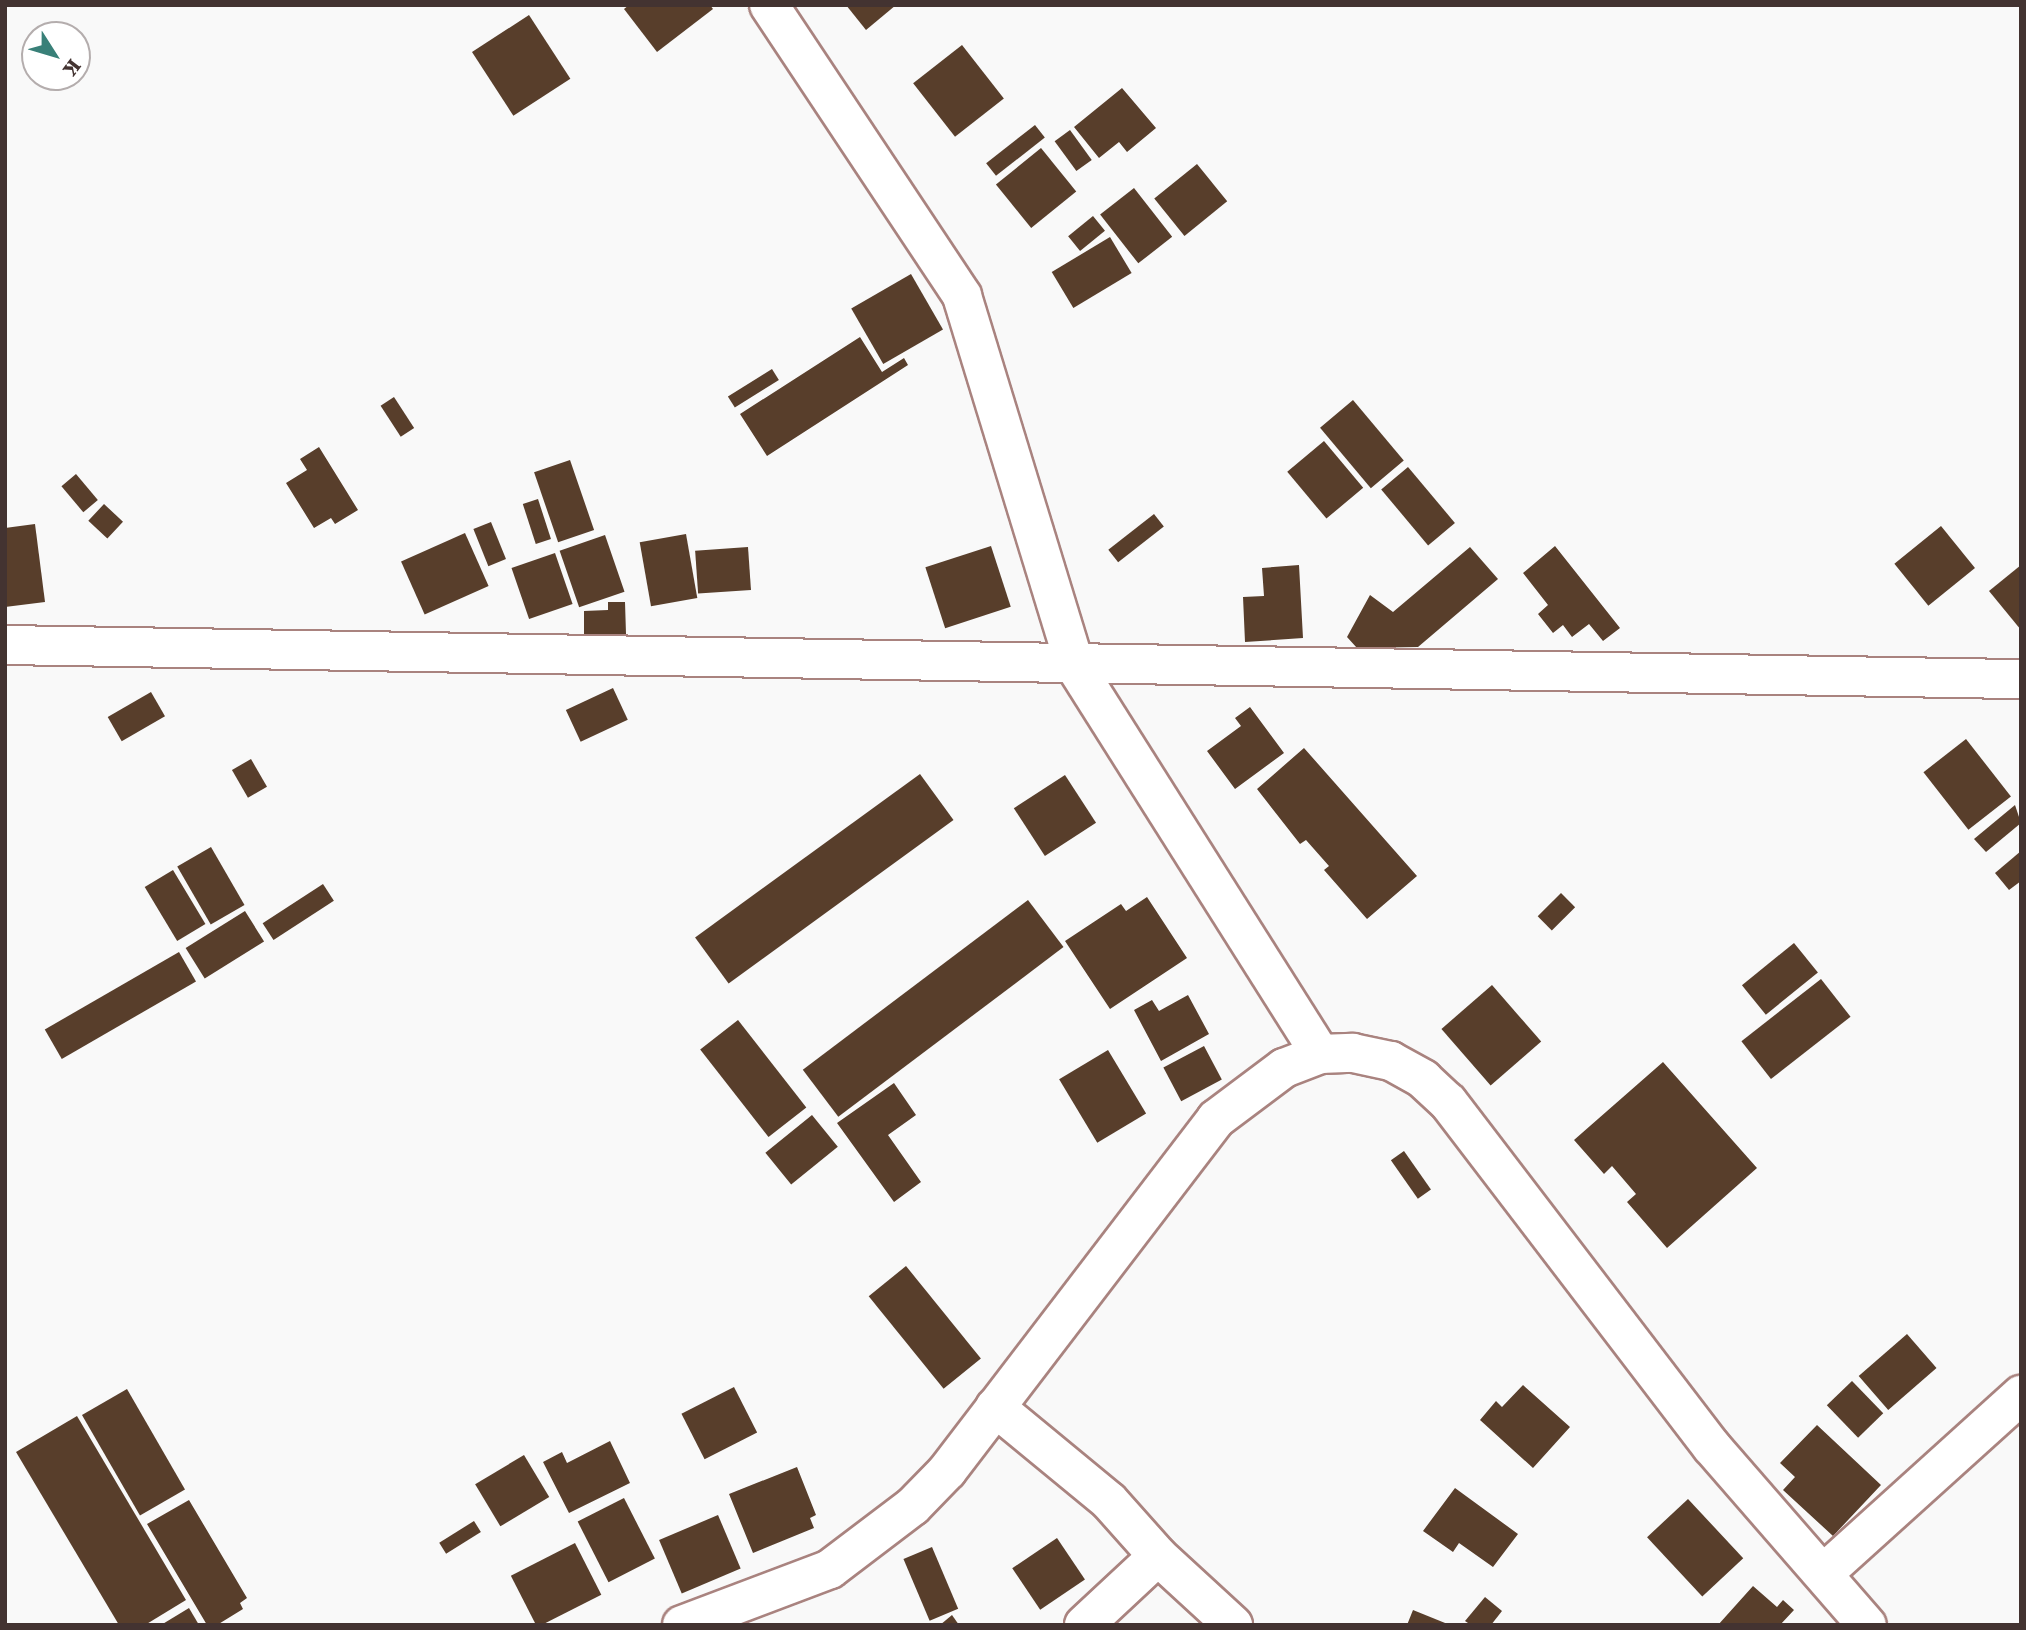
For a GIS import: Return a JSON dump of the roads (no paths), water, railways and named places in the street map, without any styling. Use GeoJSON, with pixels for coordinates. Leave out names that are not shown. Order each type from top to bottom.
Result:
{"type":"FeatureCollection","features":[{"type":"Feature","properties":{"kind":"street"},"geometry":{"type":"LineString","coordinates":[[769,5],[962,296],[1075,666],[1320,1054]]}},
{"type":"Feature","properties":{"kind":"street"},"geometry":{"type":"LineString","coordinates":[[5,645],[1075,666],[2021,679]]}},
{"type":"Feature","properties":{"kind":"street"},"geometry":{"type":"LineString","coordinates":[[682,1625],[830,1569],[861,1548],[947,1471],[1216,1119],[1252,1088],[1320,1054],[1353,1053],[1391,1061],[1423,1079],[1448,1102],[1712,1447],[1867,1625]]}},
{"type":"Feature","properties":{"kind":"street"},"geometry":{"type":"LineString","coordinates":[[1824,1573],[2021,1395]]}},
{"type":"Feature","properties":{"kind":"street"},"geometry":{"type":"LineString","coordinates":[[995,1407],[1109,1501],[1158,1556],[1233,1625]]}},
{"type":"Feature","properties":{"kind":"street"},"geometry":{"type":"LineString","coordinates":[[1084,1625],[1158,1556]]}}]}
